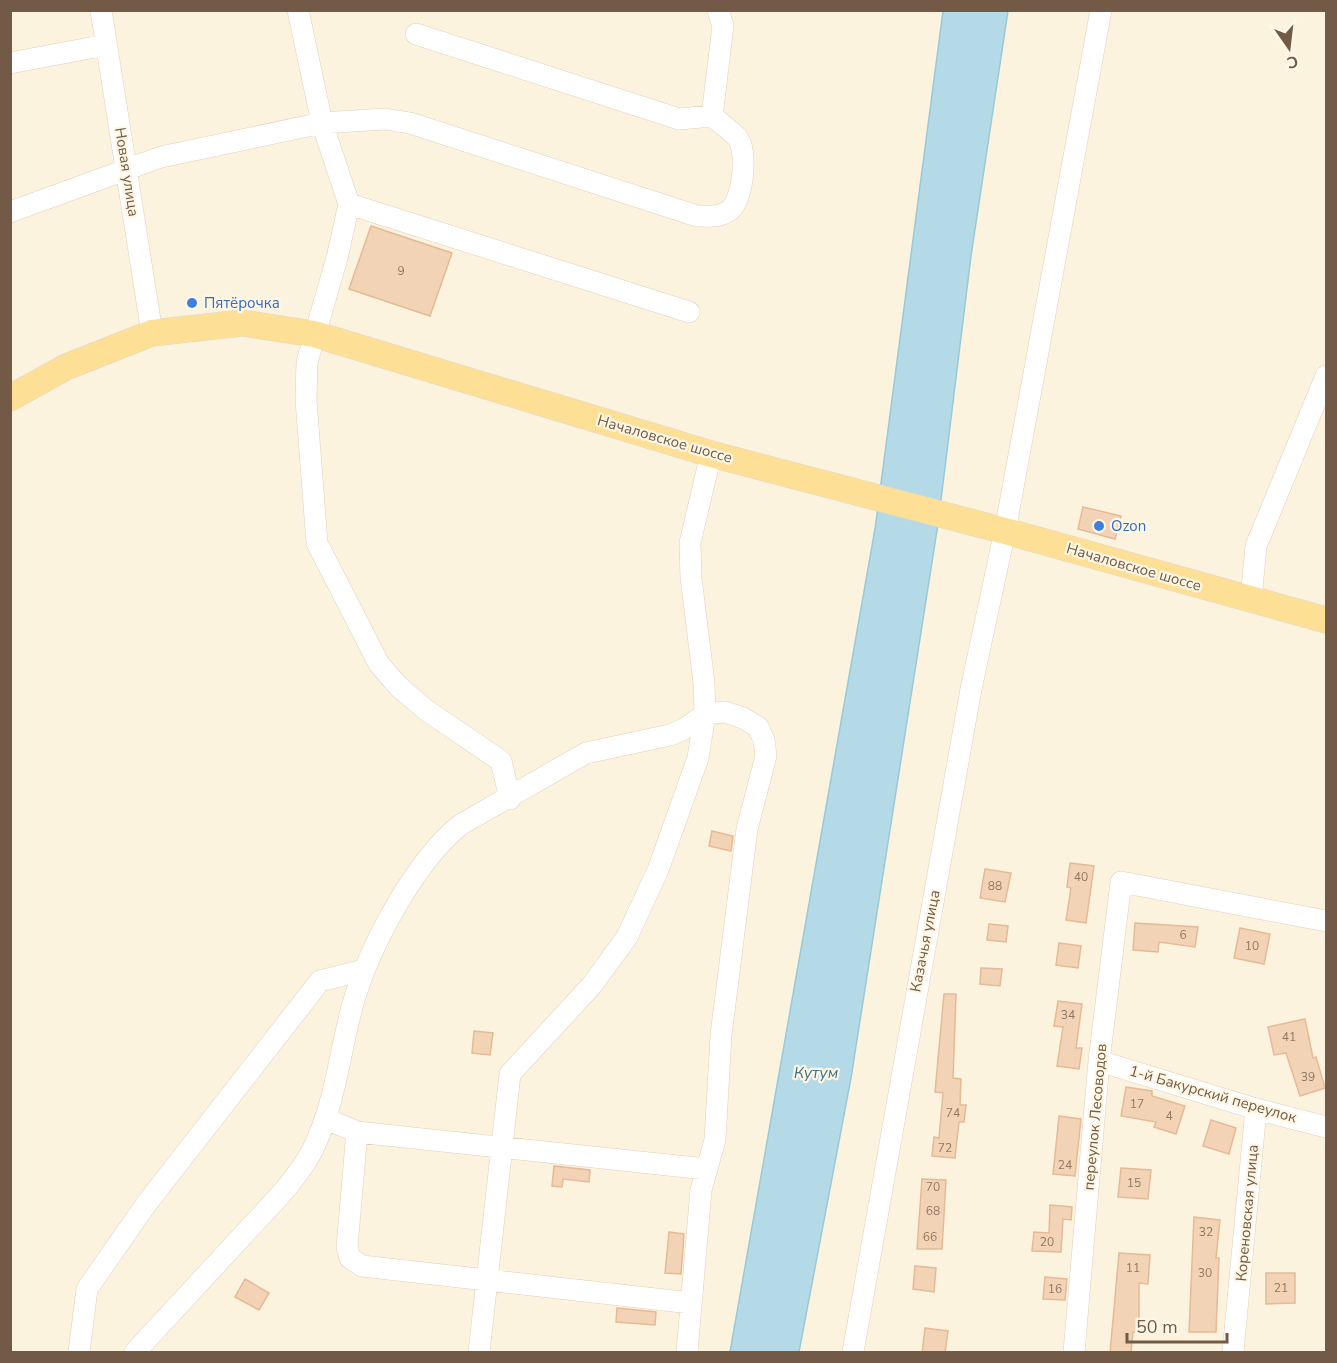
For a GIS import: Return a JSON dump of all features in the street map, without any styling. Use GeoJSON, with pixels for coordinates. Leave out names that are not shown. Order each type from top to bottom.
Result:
{"type":"FeatureCollection","features":[{"type":"Feature","properties":{"kind":"main road","name":"Началовское шоссе"},"geometry":{"type":"LineString","coordinates":[[10,398],[66,367],[152,333],[242,323],[314,334],[711,454],[1005,531],[1326,620]]}},
{"type":"Feature","properties":{"kind":"street","name":"Новая улица"},"geometry":{"type":"LineString","coordinates":[[101,10],[152,333]]}},
{"type":"Feature","properties":{"kind":"street"},"geometry":{"type":"LineString","coordinates":[[298,10],[322,123],[350,204],[307,362],[306,400],[317,543],[379,664],[398,686],[426,710],[501,761],[510,798]]}},
{"type":"Feature","properties":{"kind":"street"},"geometry":{"type":"LineString","coordinates":[[712,116],[723,26],[718,10]]}},
{"type":"Feature","properties":{"kind":"street","name":"Казачья улица"},"geometry":{"type":"LineString","coordinates":[[852,1353],[971,689],[1005,531],[1101,10]]}},
{"type":"Feature","properties":{"kind":"street"},"geometry":{"type":"LineString","coordinates":[[10,212],[161,157],[322,123],[385,119],[410,123],[697,216],[716,216],[731,209],[742,190],[743,162],[738,139],[712,116],[679,119],[416,34]]}},
{"type":"Feature","properties":{"kind":"street"},"geometry":{"type":"LineString","coordinates":[[10,63],[106,45]]}},
{"type":"Feature","properties":{"kind":"street"},"geometry":{"type":"LineString","coordinates":[[350,204],[689,312]]}},
{"type":"Feature","properties":{"kind":"street"},"geometry":{"type":"LineString","coordinates":[[1251,599],[1256,546],[1326,376]]}},
{"type":"Feature","properties":{"kind":"street"},"geometry":{"type":"LineString","coordinates":[[479,1353],[510,1074],[592,985],[627,937],[658,870],[698,758],[705,714],[704,683],[691,578],[690,543],[711,454]]}},
{"type":"Feature","properties":{"kind":"street"},"geometry":{"type":"LineString","coordinates":[[135,1353],[279,1196],[311,1153],[326,1119],[352,1008],[364,970],[408,886],[443,839],[460,825],[586,753],[670,735],[684,729],[705,714],[725,712],[743,718],[758,728],[764,740],[766,756],[747,829],[721,1035],[715,1140],[700,1201],[687,1353]]}},
{"type":"Feature","properties":{"kind":"street","name":"переулок Лесоводов"},"geometry":{"type":"LineString","coordinates":[[1074,1353],[1099,1061],[1121,882],[1326,921]]}},
{"type":"Feature","properties":{"kind":"street"},"geometry":{"type":"LineString","coordinates":[[79,1353],[87,1289],[147,1203],[320,981],[364,970]]}},
{"type":"Feature","properties":{"kind":"street","name":"1-й Бакурский переулок"},"geometry":{"type":"LineString","coordinates":[[1099,1061],[1256,1109],[1326,1127]]}},
{"type":"Feature","properties":{"kind":"street","name":"Кореновская улица"},"geometry":{"type":"LineString","coordinates":[[1233,1353],[1256,1109]]}},
{"type":"Feature","properties":{"kind":"street"},"geometry":{"type":"LineString","coordinates":[[326,1119],[357,1132],[706,1170]]}},
{"type":"Feature","properties":{"kind":"street"},"geometry":{"type":"LineString","coordinates":[[357,1132],[347,1247],[350,1258],[362,1266],[691,1303]]}},
{"type":"Feature","properties":{"kind":"water","name":"Кутум"},"geometry":{"type":"Polygon","coordinates":[[[943,11],[1008,11],[971,256],[938,524],[851,1078],[799,1352],[730,1352],[875,529],[943,11]]]}},
{"type":"Feature","properties":{"kind":"building"},"geometry":{"type":"Polygon","coordinates":[[[371,226],[452,253],[430,316],[349,289],[371,226]]]}},
{"type":"Feature","properties":{"kind":"building"},"geometry":{"type":"Polygon","coordinates":[[[1083,507],[1121,516],[1115,539],[1078,529],[1083,507]]]}},
{"type":"Feature","properties":{"kind":"building"},"geometry":{"type":"Polygon","coordinates":[[[712,831],[733,836],[731,851],[709,846],[712,831]]]}},
{"type":"Feature","properties":{"kind":"building"},"geometry":{"type":"Polygon","coordinates":[[[1070,863],[1094,866],[1086,923],[1066,920],[1071,888],[1067,887],[1070,863]]]}},
{"type":"Feature","properties":{"kind":"building"},"geometry":{"type":"Polygon","coordinates":[[[985,869],[1011,873],[1005,902],[980,898],[985,869]]]}},
{"type":"Feature","properties":{"kind":"building"},"geometry":{"type":"Polygon","coordinates":[[[1135,923],[1198,927],[1195,947],[1159,942],[1158,952],[1133,950],[1135,923]]]}},
{"type":"Feature","properties":{"kind":"building"},"geometry":{"type":"Polygon","coordinates":[[[989,924],[1008,926],[1006,942],[987,940],[989,924]]]}},
{"type":"Feature","properties":{"kind":"building"},"geometry":{"type":"Polygon","coordinates":[[[1240,928],[1270,934],[1264,964],[1234,958],[1240,928]]]}},
{"type":"Feature","properties":{"kind":"building"},"geometry":{"type":"Polygon","coordinates":[[[1059,943],[1081,946],[1078,968],[1056,965],[1059,943]]]}},
{"type":"Feature","properties":{"kind":"building"},"geometry":{"type":"Polygon","coordinates":[[[981,968],[1002,969],[1000,986],[980,984],[981,968]]]}},
{"type":"Feature","properties":{"kind":"building"},"geometry":{"type":"Polygon","coordinates":[[[944,994],[956,994],[953,1078],[961,1079],[960,1105],[966,1105],[964,1122],[959,1122],[955,1158],[932,1156],[934,1137],[939,1138],[943,1093],[935,1092],[944,994]]]}},
{"type":"Feature","properties":{"kind":"building"},"geometry":{"type":"Polygon","coordinates":[[[1058,1001],[1082,1004],[1076,1048],[1082,1048],[1079,1069],[1057,1066],[1063,1027],[1054,1026],[1058,1001]]]}},
{"type":"Feature","properties":{"kind":"building"},"geometry":{"type":"Polygon","coordinates":[[[1305,1019],[1313,1058],[1316,1057],[1325,1088],[1300,1096],[1286,1053],[1274,1055],[1268,1027],[1305,1019]]]}},
{"type":"Feature","properties":{"kind":"building"},"geometry":{"type":"Polygon","coordinates":[[[474,1031],[493,1033],[490,1055],[472,1053],[474,1031]]]}},
{"type":"Feature","properties":{"kind":"building"},"geometry":{"type":"Polygon","coordinates":[[[1126,1087],[1152,1091],[1152,1096],[1185,1106],[1176,1134],[1154,1127],[1156,1122],[1121,1116],[1126,1087]]]}},
{"type":"Feature","properties":{"kind":"building"},"geometry":{"type":"Polygon","coordinates":[[[1059,1116],[1081,1119],[1075,1176],[1053,1174],[1059,1116]]]}},
{"type":"Feature","properties":{"kind":"building"},"geometry":{"type":"Polygon","coordinates":[[[1211,1120],[1236,1128],[1229,1154],[1203,1146],[1211,1120]]]}},
{"type":"Feature","properties":{"kind":"building"},"geometry":{"type":"Polygon","coordinates":[[[554,1166],[590,1170],[589,1182],[563,1179],[562,1187],[552,1186],[554,1166]]]}},
{"type":"Feature","properties":{"kind":"building"},"geometry":{"type":"Polygon","coordinates":[[[1121,1168],[1151,1170],[1148,1199],[1118,1197],[1121,1168]]]}},
{"type":"Feature","properties":{"kind":"building"},"geometry":{"type":"Polygon","coordinates":[[[922,1179],[946,1180],[942,1249],[917,1249],[922,1179]]]}},
{"type":"Feature","properties":{"kind":"building"},"geometry":{"type":"Polygon","coordinates":[[[1050,1205],[1072,1207],[1071,1220],[1063,1219],[1061,1252],[1032,1251],[1034,1232],[1049,1233],[1050,1205]]]}},
{"type":"Feature","properties":{"kind":"building"},"geometry":{"type":"Polygon","coordinates":[[[1194,1217],[1220,1220],[1216,1258],[1219,1258],[1216,1332],[1189,1332],[1194,1217]]]}},
{"type":"Feature","properties":{"kind":"building"},"geometry":{"type":"Polygon","coordinates":[[[669,1232],[684,1234],[681,1274],[665,1273],[669,1232]]]}},
{"type":"Feature","properties":{"kind":"building"},"geometry":{"type":"Polygon","coordinates":[[[1119,1253],[1150,1255],[1148,1284],[1139,1283],[1139,1332],[1133,1332],[1131,1353],[1110,1353],[1119,1253]]]}},
{"type":"Feature","properties":{"kind":"building"},"geometry":{"type":"Polygon","coordinates":[[[915,1266],[936,1268],[934,1292],[913,1289],[915,1266]]]}},
{"type":"Feature","properties":{"kind":"building"},"geometry":{"type":"Polygon","coordinates":[[[1266,1273],[1295,1273],[1295,1303],[1266,1304],[1266,1273]]]}},
{"type":"Feature","properties":{"kind":"building"},"geometry":{"type":"Polygon","coordinates":[[[1045,1277],[1067,1279],[1065,1300],[1043,1299],[1045,1277]]]}},
{"type":"Feature","properties":{"kind":"building"},"geometry":{"type":"Polygon","coordinates":[[[245,1279],[269,1293],[259,1310],[235,1297],[245,1279]]]}},
{"type":"Feature","properties":{"kind":"building"},"geometry":{"type":"Polygon","coordinates":[[[617,1308],[656,1312],[655,1325],[616,1322],[617,1308]]]}},
{"type":"Feature","properties":{"kind":"building"},"geometry":{"type":"Polygon","coordinates":[[[925,1328],[948,1331],[945,1353],[922,1353],[925,1328]]]}},
{"type":"Feature","properties":{"kind":"place","name":"Пятёрочка"},"geometry":{"type":"Point","coordinates":[192,303]}},
{"type":"Feature","properties":{"kind":"place","name":"Ozon"},"geometry":{"type":"Point","coordinates":[1099,526]}}]}
